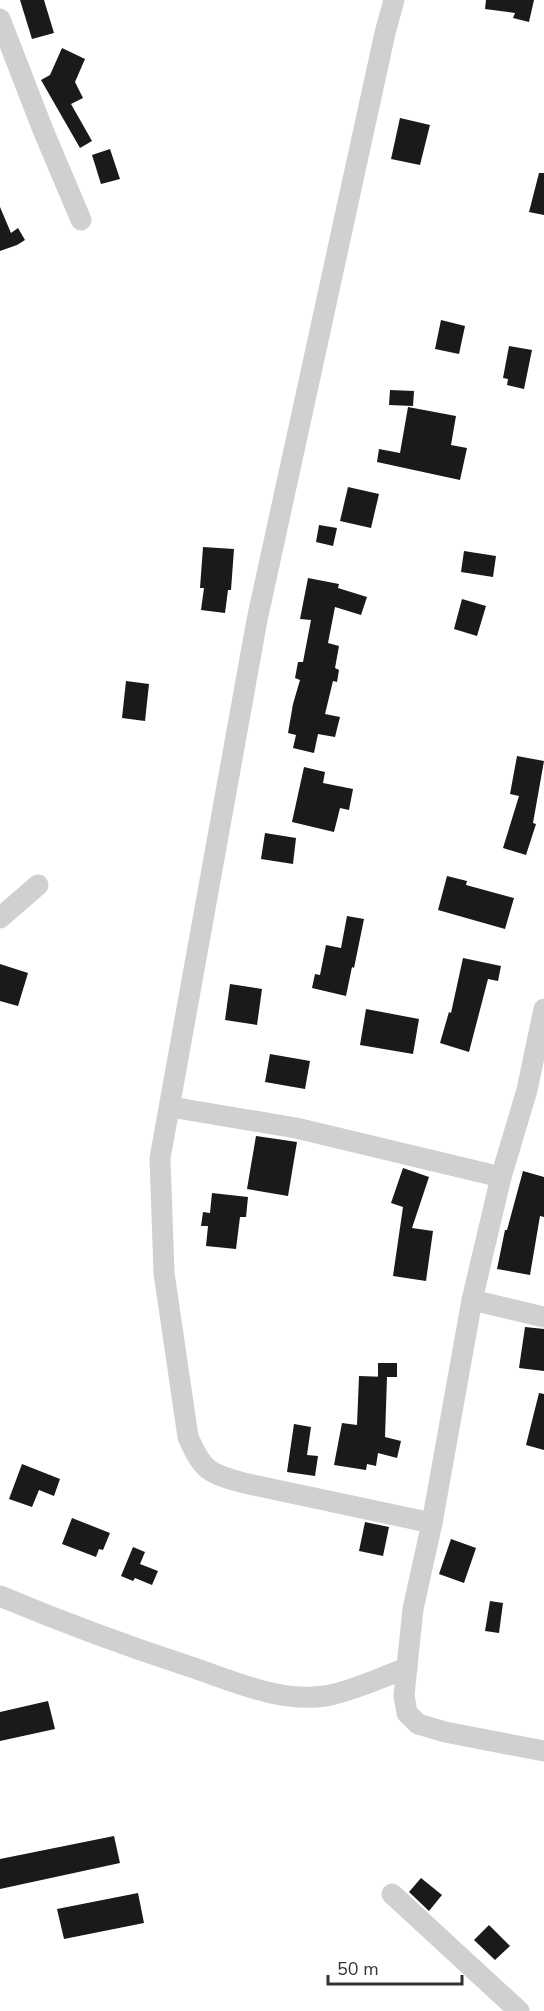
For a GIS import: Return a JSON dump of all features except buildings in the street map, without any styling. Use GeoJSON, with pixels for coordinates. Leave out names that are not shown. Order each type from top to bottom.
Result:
{"type":"FeatureCollection","features":[{"type":"Feature","properties":{"kind":"street"},"geometry":{"type":"LineString","coordinates":[[394,0],[257,620],[160,1158],[164,1272],[188,1437],[199,1461],[215,1475],[244,1484],[432,1523]]}},
{"type":"Feature","properties":{"kind":"street"},"geometry":{"type":"LineString","coordinates":[[0,19],[81,220]]}},
{"type":"Feature","properties":{"kind":"street"},"geometry":{"type":"LineString","coordinates":[[0,918],[39,885]]}},
{"type":"Feature","properties":{"kind":"street"},"geometry":{"type":"LineString","coordinates":[[544,1009],[527,1090],[501,1177],[472,1300],[432,1523],[413,1609],[404,1695],[407,1713],[418,1724],[445,1732],[544,1751]]}},
{"type":"Feature","properties":{"kind":"street"},"geometry":{"type":"LineString","coordinates":[[171,1107],[296,1128],[501,1177]]}},
{"type":"Feature","properties":{"kind":"street"},"geometry":{"type":"LineString","coordinates":[[472,1300],[544,1317]]}},
{"type":"Feature","properties":{"kind":"street"},"geometry":{"type":"LineString","coordinates":[[0,1596],[69,1626],[259,1690],[295,1697],[325,1696],[407,1668]]}},
{"type":"Feature","properties":{"kind":"street"},"geometry":{"type":"LineString","coordinates":[[392,1894],[519,2011]]}}]}
